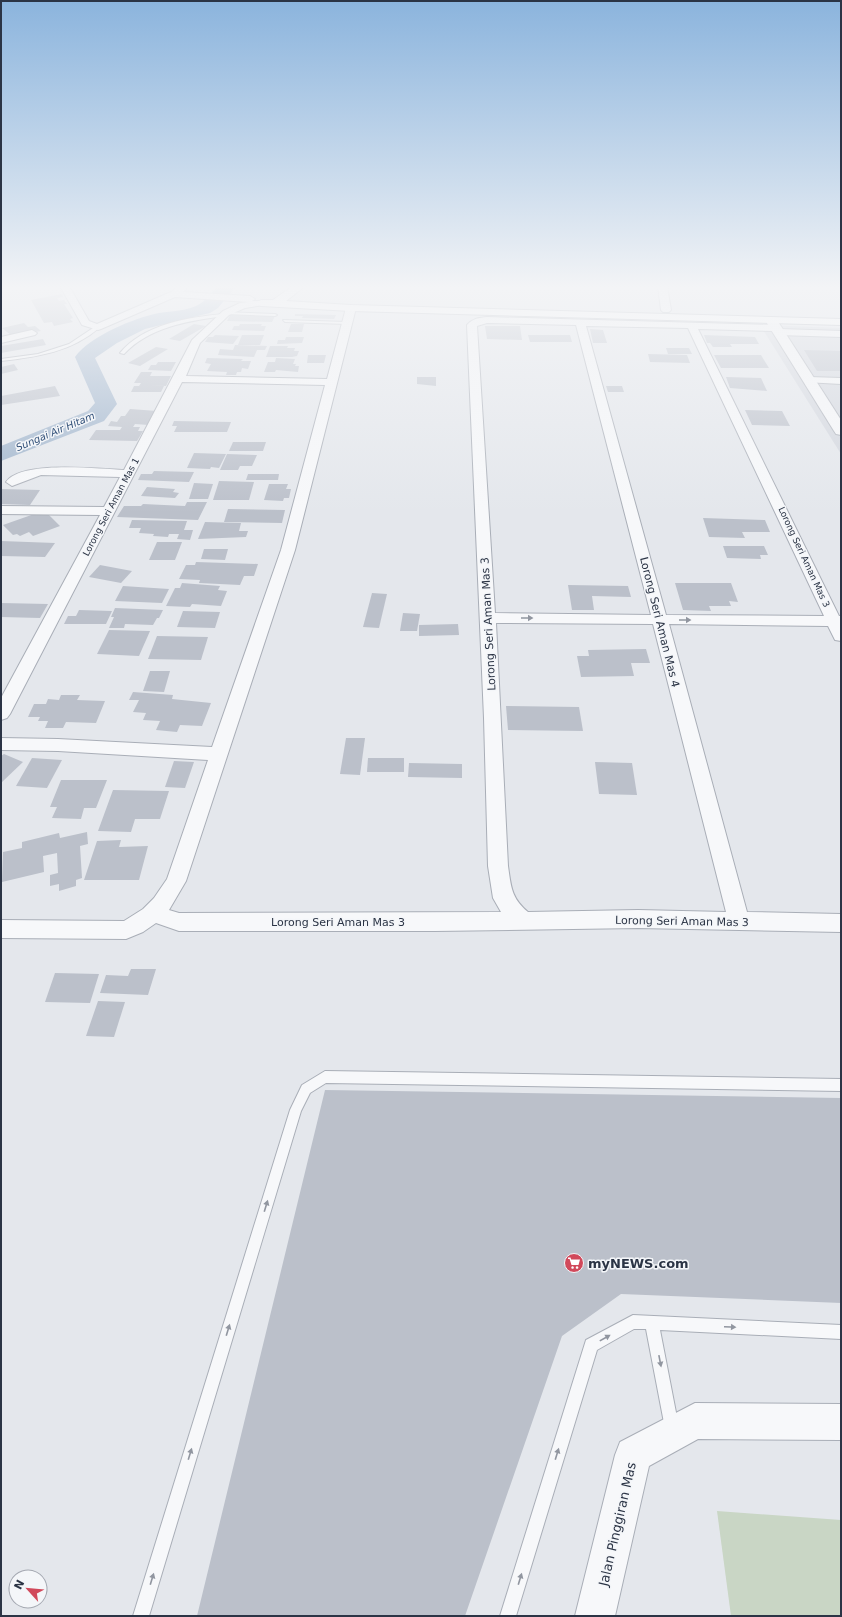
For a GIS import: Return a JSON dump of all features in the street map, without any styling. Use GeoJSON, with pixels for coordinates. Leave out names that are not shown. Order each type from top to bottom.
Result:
{"type":"FeatureCollection","features":[{"type":"Feature","properties":{"kind":"street","name":"Lorong Seri Aman Mas 1"},"geometry":{"type":"LineString","coordinates":[[1,714],[187,361]]}},
{"type":"Feature","properties":{"kind":"street"},"geometry":{"type":"LineString","coordinates":[[1,929],[126,930],[144,922],[162,906],[176,881],[288,550],[337,361]]}},
{"type":"Feature","properties":{"kind":"street","name":"Lorong Seri Aman Mas 3"},"geometry":{"type":"LineString","coordinates":[[474,361],[488,618],[498,866],[503,898],[513,912],[524,921]]}},
{"type":"Feature","properties":{"kind":"street","name":"Lorong Seri Aman Mas 4"},"geometry":{"type":"LineString","coordinates":[[591,361],[739,921]]}},
{"type":"Feature","properties":{"kind":"street","name":"Lorong Seri Aman Mas 3"},"geometry":{"type":"LineString","coordinates":[[709,361],[837,621],[841,636]]}},
{"type":"Feature","properties":{"kind":"street"},"geometry":{"type":"LineString","coordinates":[[797,361],[841,431]]}},
{"type":"Feature","properties":{"kind":"street"},"geometry":{"type":"LineString","coordinates":[[179,379],[332,382]]}},
{"type":"Feature","properties":{"kind":"street"},"geometry":{"type":"LineString","coordinates":[[809,380],[841,381]]}},
{"type":"Feature","properties":{"kind":"street"},"geometry":{"type":"LineString","coordinates":[[12,482],[28,474],[41,471],[128,474]]}},
{"type":"Feature","properties":{"kind":"street"},"geometry":{"type":"LineString","coordinates":[[1,510],[108,511]]}},
{"type":"Feature","properties":{"kind":"street"},"geometry":{"type":"LineString","coordinates":[[488,618],[837,621]]}},
{"type":"Feature","properties":{"kind":"street"},"geometry":{"type":"LineString","coordinates":[[1,744],[58,745],[219,754]]}},
{"type":"Feature","properties":{"kind":"street","name":"Lorong Seri Aman Mas 3"},"geometry":{"type":"LineString","coordinates":[[153,913],[179,922],[524,921],[638,919],[841,923]]}},
{"type":"Feature","properties":{"kind":"street","name":"Jalan Pinggiran Mas"},"geometry":{"type":"LineString","coordinates":[[595,1616],[633,1455],[695,1421],[841,1422]]}},
{"type":"Feature","properties":{"kind":"lane"},"geometry":{"type":"LineString","coordinates":[[141,1616],[296,1110],[306,1089],[325,1076],[841,1085]]}},
{"type":"Feature","properties":{"kind":"lane"},"geometry":{"type":"LineString","coordinates":[[508,1616],[591,1345],[633,1322],[841,1332]]}},
{"type":"Feature","properties":{"kind":"lane"},"geometry":{"type":"LineString","coordinates":[[652,1323],[673,1433]]}},
{"type":"Feature","properties":{"kind":"shaded area"},"geometry":{"type":"Polygon","coordinates":[[[783,361],[841,361],[841,454],[783,361]]]}},
{"type":"Feature","properties":{"kind":"green space"},"geometry":{"type":"Polygon","coordinates":[[[717,1511],[841,1520],[841,1616],[731,1616],[717,1511]]]}},
{"type":"Feature","properties":{"kind":"building"},"geometry":{"type":"Polygon","coordinates":[[[131,361],[147,361],[140,366],[128,363],[131,361]]]}},
{"type":"Feature","properties":{"kind":"building"},"geometry":{"type":"Polygon","coordinates":[[[206,361],[251,361],[248,369],[242,368],[241,372],[237,372],[236,375],[226,375],[227,372],[207,371],[211,364],[205,363],[206,361]]]}},
{"type":"Feature","properties":{"kind":"building"},"geometry":{"type":"Polygon","coordinates":[[[294,361],[293,364],[296,364],[295,366],[299,366],[298,372],[276,370],[275,372],[264,372],[268,362],[294,361]]]}},
{"type":"Feature","properties":{"kind":"building"},"geometry":{"type":"Polygon","coordinates":[[[307,361],[324,361],[324,363],[307,363],[307,361]]]}},
{"type":"Feature","properties":{"kind":"building"},"geometry":{"type":"Polygon","coordinates":[[[689,361],[690,363],[650,362],[689,361]]]}},
{"type":"Feature","properties":{"kind":"building"},"geometry":{"type":"Polygon","coordinates":[[[717,361],[765,361],[769,368],[721,368],[717,361]]]}},
{"type":"Feature","properties":{"kind":"building"},"geometry":{"type":"Polygon","coordinates":[[[811,361],[841,361],[841,371],[817,371],[811,361]]]}},
{"type":"Feature","properties":{"kind":"building"},"geometry":{"type":"Polygon","coordinates":[[[158,362],[176,362],[171,371],[148,370],[151,365],[156,365],[158,362]]]}},
{"type":"Feature","properties":{"kind":"building"},"geometry":{"type":"Polygon","coordinates":[[[14,364],[18,370],[1,374],[1,367],[14,364]]]}},
{"type":"Feature","properties":{"kind":"building"},"geometry":{"type":"Polygon","coordinates":[[[141,372],[152,372],[150,376],[171,376],[166,386],[148,385],[164,386],[161,392],[131,392],[134,386],[139,386],[141,383],[134,383],[141,372]]]}},
{"type":"Feature","properties":{"kind":"building"},"geometry":{"type":"Polygon","coordinates":[[[417,377],[436,377],[436,386],[417,384],[417,377]]]}},
{"type":"Feature","properties":{"kind":"building"},"geometry":{"type":"Polygon","coordinates":[[[726,377],[761,378],[767,391],[730,388],[726,377]]]}},
{"type":"Feature","properties":{"kind":"building"},"geometry":{"type":"Polygon","coordinates":[[[55,386],[60,396],[1,405],[1,396],[55,386]]]}},
{"type":"Feature","properties":{"kind":"building"},"geometry":{"type":"Polygon","coordinates":[[[606,386],[622,386],[624,392],[608,392],[606,386]]]}},
{"type":"Feature","properties":{"kind":"building"},"geometry":{"type":"Polygon","coordinates":[[[130,409],[157,411],[149,425],[135,424],[133,427],[140,427],[138,431],[143,431],[137,441],[89,440],[96,430],[120,430],[122,427],[108,426],[111,421],[117,422],[121,416],[125,416],[130,409]]]}},
{"type":"Feature","properties":{"kind":"building"},"geometry":{"type":"Polygon","coordinates":[[[745,410],[782,411],[790,426],[752,425],[745,410]]]}},
{"type":"Feature","properties":{"kind":"building"},"geometry":{"type":"Polygon","coordinates":[[[174,421],[231,422],[227,432],[174,432],[177,426],[172,426],[174,421]]]}},
{"type":"Feature","properties":{"kind":"building"},"geometry":{"type":"Polygon","coordinates":[[[233,442],[266,442],[263,451],[229,451],[233,442]]]}},
{"type":"Feature","properties":{"kind":"building"},"geometry":{"type":"Polygon","coordinates":[[[194,453],[226,454],[219,468],[187,468],[194,453]]]}},
{"type":"Feature","properties":{"kind":"building"},"geometry":{"type":"Polygon","coordinates":[[[227,454],[257,455],[252,466],[240,466],[238,470],[220,470],[227,454]]]}},
{"type":"Feature","properties":{"kind":"building"},"geometry":{"type":"Polygon","coordinates":[[[154,471],[194,472],[189,482],[138,480],[141,474],[152,474],[154,471]]]}},
{"type":"Feature","properties":{"kind":"building"},"geometry":{"type":"Polygon","coordinates":[[[248,474],[279,474],[278,480],[246,480],[248,474]]]}},
{"type":"Feature","properties":{"kind":"building"},"geometry":{"type":"Polygon","coordinates":[[[219,481],[254,482],[249,500],[213,500],[219,481]]]}},
{"type":"Feature","properties":{"kind":"building"},"geometry":{"type":"Polygon","coordinates":[[[194,483],[213,484],[208,499],[189,499],[194,483]]]}},
{"type":"Feature","properties":{"kind":"building"},"geometry":{"type":"Polygon","coordinates":[[[269,484],[288,484],[286,489],[291,489],[289,498],[284,498],[283,501],[264,500],[269,484]]]}},
{"type":"Feature","properties":{"kind":"building"},"geometry":{"type":"Polygon","coordinates":[[[147,487],[175,489],[173,492],[179,493],[175,498],[141,496],[147,487]]]}},
{"type":"Feature","properties":{"kind":"building"},"geometry":{"type":"Polygon","coordinates":[[[1,489],[40,490],[30,505],[1,504],[1,489]]]}},
{"type":"Feature","properties":{"kind":"building"},"geometry":{"type":"Polygon","coordinates":[[[187,502],[207,502],[198,520],[117,517],[124,506],[141,506],[143,504],[185,506],[187,502]]]}},
{"type":"Feature","properties":{"kind":"building"},"geometry":{"type":"Polygon","coordinates":[[[228,509],[285,510],[282,523],[224,522],[228,509]]]}},
{"type":"Feature","properties":{"kind":"building"},"geometry":{"type":"Polygon","coordinates":[[[37,513],[47,513],[60,526],[33,536],[29,532],[20,536],[17,534],[13,535],[3,525],[37,513]]]}},
{"type":"Feature","properties":{"kind":"building"},"geometry":{"type":"Polygon","coordinates":[[[703,518],[765,520],[770,532],[742,532],[745,538],[709,537],[703,518]]]}},
{"type":"Feature","properties":{"kind":"building"},"geometry":{"type":"Polygon","coordinates":[[[132,520],[187,521],[184,530],[193,530],[190,540],[177,539],[179,534],[169,534],[168,537],[153,536],[154,534],[139,533],[141,528],[129,528],[132,520]]]}},
{"type":"Feature","properties":{"kind":"building"},"geometry":{"type":"Polygon","coordinates":[[[205,522],[241,523],[239,531],[248,531],[246,537],[198,539],[205,522]]]}},
{"type":"Feature","properties":{"kind":"building"},"geometry":{"type":"Polygon","coordinates":[[[1,541],[55,543],[45,557],[1,556],[1,541]]]}},
{"type":"Feature","properties":{"kind":"building"},"geometry":{"type":"Polygon","coordinates":[[[157,542],[182,542],[175,560],[149,560],[157,542]]]}},
{"type":"Feature","properties":{"kind":"building"},"geometry":{"type":"Polygon","coordinates":[[[723,546],[764,546],[768,555],[760,555],[761,559],[727,558],[723,546]]]}},
{"type":"Feature","properties":{"kind":"building"},"geometry":{"type":"Polygon","coordinates":[[[204,549],[228,549],[225,560],[201,559],[204,549]]]}},
{"type":"Feature","properties":{"kind":"building"},"geometry":{"type":"Polygon","coordinates":[[[196,562],[258,564],[254,576],[244,576],[240,585],[199,583],[200,580],[179,579],[186,565],[195,565],[196,562]]]}},
{"type":"Feature","properties":{"kind":"building"},"geometry":{"type":"Polygon","coordinates":[[[100,565],[132,571],[121,583],[89,577],[100,565]]]}},
{"type":"Feature","properties":{"kind":"building"},"geometry":{"type":"Polygon","coordinates":[[[182,583],[220,586],[218,590],[227,591],[221,606],[192,604],[190,607],[166,606],[175,588],[180,588],[182,583]]]}},
{"type":"Feature","properties":{"kind":"building"},"geometry":{"type":"Polygon","coordinates":[[[675,583],[731,583],[738,602],[729,601],[731,606],[709,606],[711,611],[683,610],[675,583]]]}},
{"type":"Feature","properties":{"kind":"building"},"geometry":{"type":"Polygon","coordinates":[[[568,585],[628,586],[631,597],[592,596],[594,610],[572,610],[568,585]]]}},
{"type":"Feature","properties":{"kind":"building"},"geometry":{"type":"Polygon","coordinates":[[[123,586],[169,589],[162,603],[115,601],[123,586]]]}},
{"type":"Feature","properties":{"kind":"building"},"geometry":{"type":"Polygon","coordinates":[[[372,593],[387,594],[379,628],[363,627],[372,593]]]}},
{"type":"Feature","properties":{"kind":"building"},"geometry":{"type":"Polygon","coordinates":[[[1,603],[48,604],[40,618],[1,617],[1,603]]]}},
{"type":"Feature","properties":{"kind":"building"},"geometry":{"type":"Polygon","coordinates":[[[115,608],[163,610],[153,625],[125,624],[124,628],[109,628],[114,617],[111,617],[115,608]]]}},
{"type":"Feature","properties":{"kind":"building"},"geometry":{"type":"Polygon","coordinates":[[[79,610],[112,611],[106,624],[64,624],[68,616],[76,616],[79,610]]]}},
{"type":"Feature","properties":{"kind":"building"},"geometry":{"type":"Polygon","coordinates":[[[183,611],[220,612],[215,628],[177,627],[183,611]]]}},
{"type":"Feature","properties":{"kind":"building"},"geometry":{"type":"Polygon","coordinates":[[[403,613],[420,614],[417,631],[400,631],[403,613]]]}},
{"type":"Feature","properties":{"kind":"building"},"geometry":{"type":"Polygon","coordinates":[[[458,624],[459,635],[419,636],[419,625],[458,624]]]}},
{"type":"Feature","properties":{"kind":"building"},"geometry":{"type":"Polygon","coordinates":[[[109,630],[150,631],[139,656],[97,654],[109,630]]]}},
{"type":"Feature","properties":{"kind":"building"},"geometry":{"type":"Polygon","coordinates":[[[157,636],[208,637],[201,660],[148,659],[157,636]]]}},
{"type":"Feature","properties":{"kind":"building"},"geometry":{"type":"Polygon","coordinates":[[[646,649],[650,663],[631,663],[634,676],[581,677],[577,656],[589,656],[588,650],[646,649]]]}},
{"type":"Feature","properties":{"kind":"building"},"geometry":{"type":"Polygon","coordinates":[[[150,671],[170,671],[164,692],[143,691],[150,671]]]}},
{"type":"Feature","properties":{"kind":"building"},"geometry":{"type":"Polygon","coordinates":[[[133,692],[173,695],[172,699],[211,703],[202,726],[180,725],[177,732],[156,730],[160,721],[143,720],[146,713],[133,712],[139,700],[129,700],[133,692]]]}},
{"type":"Feature","properties":{"kind":"building"},"geometry":{"type":"Polygon","coordinates":[[[61,695],[80,695],[77,700],[105,701],[96,723],[66,722],[63,728],[45,728],[48,721],[38,721],[40,717],[28,717],[34,704],[46,704],[48,699],[59,700],[61,695]]]}},
{"type":"Feature","properties":{"kind":"building"},"geometry":{"type":"Polygon","coordinates":[[[506,706],[579,707],[583,731],[508,730],[506,706]]]}},
{"type":"Feature","properties":{"kind":"building"},"geometry":{"type":"Polygon","coordinates":[[[346,738],[365,738],[360,775],[340,774],[346,738]]]}},
{"type":"Feature","properties":{"kind":"building"},"geometry":{"type":"Polygon","coordinates":[[[4,754],[23,762],[1,783],[1,756],[4,754]]]}},
{"type":"Feature","properties":{"kind":"building"},"geometry":{"type":"Polygon","coordinates":[[[32,758],[62,760],[47,788],[16,786],[32,758]]]}},
{"type":"Feature","properties":{"kind":"building"},"geometry":{"type":"Polygon","coordinates":[[[368,758],[404,758],[404,772],[367,772],[368,758]]]}},
{"type":"Feature","properties":{"kind":"building"},"geometry":{"type":"Polygon","coordinates":[[[174,761],[194,762],[185,788],[165,787],[174,761]]]}},
{"type":"Feature","properties":{"kind":"building"},"geometry":{"type":"Polygon","coordinates":[[[595,762],[632,763],[637,795],[599,794],[595,762]]]}},
{"type":"Feature","properties":{"kind":"building"},"geometry":{"type":"Polygon","coordinates":[[[409,763],[462,764],[462,778],[408,777],[409,763]]]}},
{"type":"Feature","properties":{"kind":"building"},"geometry":{"type":"Polygon","coordinates":[[[61,780],[107,780],[96,808],[84,808],[81,819],[52,818],[57,807],[50,807],[61,780]]]}},
{"type":"Feature","properties":{"kind":"building"},"geometry":{"type":"Polygon","coordinates":[[[113,790],[169,791],[160,819],[135,819],[131,832],[98,831],[113,790]]]}},
{"type":"Feature","properties":{"kind":"building"},"geometry":{"type":"Polygon","coordinates":[[[87,832],[88,844],[80,846],[82,878],[76,880],[76,886],[59,891],[59,884],[50,886],[50,875],[58,873],[57,853],[43,856],[44,872],[2,882],[3,852],[22,848],[22,842],[59,833],[60,838],[87,832]]]}},
{"type":"Feature","properties":{"kind":"building"},"geometry":{"type":"Polygon","coordinates":[[[121,840],[119,847],[148,846],[139,880],[84,880],[97,841],[121,840]]]}},
{"type":"Feature","properties":{"kind":"building"},"geometry":{"type":"Polygon","coordinates":[[[131,969],[156,969],[148,995],[100,993],[106,975],[128,976],[131,969]]]}},
{"type":"Feature","properties":{"kind":"building"},"geometry":{"type":"Polygon","coordinates":[[[55,973],[99,974],[90,1003],[45,1002],[55,973]]]}},
{"type":"Feature","properties":{"kind":"building"},"geometry":{"type":"Polygon","coordinates":[[[98,1001],[125,1002],[114,1037],[86,1036],[98,1001]]]}},
{"type":"Feature","properties":{"kind":"building"},"geometry":{"type":"Polygon","coordinates":[[[325,1090],[841,1098],[841,1303],[621,1294],[562,1336],[465,1616],[197,1616],[325,1090]]]}},
{"type":"Feature","properties":{"kind":"waterway","name":"Sungai Air Hitam"},"geometry":{"type":"LineString","coordinates":[[1,454],[96,416],[106,404],[87,361]]}},
{"type":"Feature","properties":{"kind":"place","name":"myNEWS.com"},"geometry":{"type":"Point","coordinates":[574,1263]}}]}
